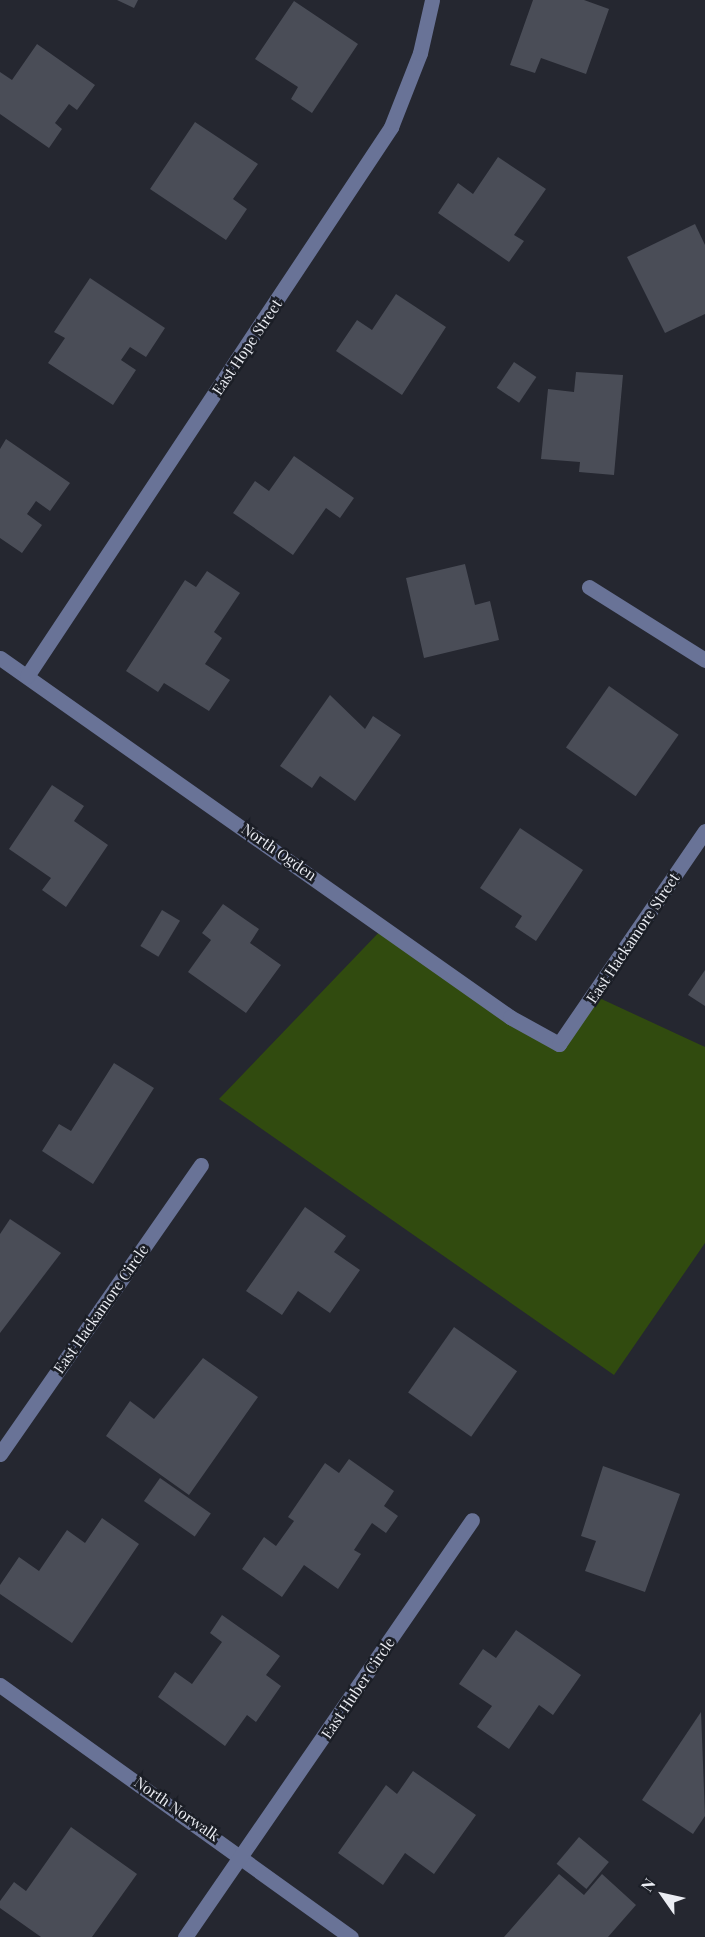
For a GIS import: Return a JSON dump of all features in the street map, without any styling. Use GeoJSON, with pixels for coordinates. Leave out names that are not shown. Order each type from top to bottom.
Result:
{"type":"FeatureCollection","features":[{"type":"Feature","properties":{"kind":"street","name":"East Hope Street"},"geometry":{"type":"LineString","coordinates":[[27,676],[392,127],[420,53],[432,0]]}},
{"type":"Feature","properties":{"kind":"street"},"geometry":{"type":"LineString","coordinates":[[589,587],[705,660]]}},
{"type":"Feature","properties":{"kind":"street","name":"North Ogden"},"geometry":{"type":"LineString","coordinates":[[0,658],[510,1017],[559,1044]]}},
{"type":"Feature","properties":{"kind":"street","name":"East Hackamore Street"},"geometry":{"type":"LineString","coordinates":[[559,1044],[705,831]]}},
{"type":"Feature","properties":{"kind":"street","name":"East Hackamore Circle"},"geometry":{"type":"LineString","coordinates":[[0,1454],[201,1165]]}},
{"type":"Feature","properties":{"kind":"street","name":"East Huber Circle"},"geometry":{"type":"LineString","coordinates":[[185,1937],[244,1855],[472,1520]]}},
{"type":"Feature","properties":{"kind":"street","name":"North Norwalk"},"geometry":{"type":"LineString","coordinates":[[0,1685],[244,1855],[351,1937]]}},
{"type":"Feature","properties":{"kind":"green space"},"geometry":{"type":"Polygon","coordinates":[[[385,926],[559,1044],[595,996],[705,1047],[705,1243],[614,1375],[219,1099],[385,926]]]}},
{"type":"Feature","properties":{"kind":"building"},"geometry":{"type":"Polygon","coordinates":[[[117,0],[138,0],[134,8],[117,0]]]}},
{"type":"Feature","properties":{"kind":"building"},"geometry":{"type":"Polygon","coordinates":[[[533,0],[584,0],[609,9],[586,74],[541,58],[535,73],[510,65],[533,0]]]}},
{"type":"Feature","properties":{"kind":"building"},"geometry":{"type":"Polygon","coordinates":[[[294,1],[358,44],[312,113],[291,99],[298,87],[255,59],[294,1]]]}},
{"type":"Feature","properties":{"kind":"building"},"geometry":{"type":"Polygon","coordinates":[[[37,44],[95,85],[77,110],[69,104],[55,123],[62,129],[49,148],[0,114],[0,72],[12,80],[37,44]]]}},
{"type":"Feature","properties":{"kind":"building"},"geometry":{"type":"Polygon","coordinates":[[[195,122],[258,164],[233,199],[247,209],[226,240],[150,189],[195,122]]]}},
{"type":"Feature","properties":{"kind":"building"},"geometry":{"type":"Polygon","coordinates":[[[498,157],[546,189],[514,235],[524,241],[509,262],[438,213],[458,183],[473,194],[498,157]]]}},
{"type":"Feature","properties":{"kind":"building"},"geometry":{"type":"Polygon","coordinates":[[[695,224],[705,245],[705,314],[665,333],[627,257],[695,224]]]}},
{"type":"Feature","properties":{"kind":"building"},"geometry":{"type":"Polygon","coordinates":[[[90,278],[165,328],[146,357],[130,347],[121,360],[136,370],[113,405],[48,363],[65,338],[54,332],[90,278]]]}},
{"type":"Feature","properties":{"kind":"building"},"geometry":{"type":"Polygon","coordinates":[[[396,294],[446,327],[402,395],[336,351],[357,320],[372,330],[396,294]]]}},
{"type":"Feature","properties":{"kind":"building"},"geometry":{"type":"Polygon","coordinates":[[[514,362],[536,377],[519,403],[497,388],[514,362]]]}},
{"type":"Feature","properties":{"kind":"building"},"geometry":{"type":"Polygon","coordinates":[[[576,372],[623,375],[614,475],[579,472],[580,462],[541,459],[548,389],[574,392],[576,372]]]}},
{"type":"Feature","properties":{"kind":"building"},"geometry":{"type":"Polygon","coordinates":[[[6,439],[70,483],[50,511],[36,501],[27,514],[42,525],[22,553],[0,538],[0,449],[6,439]]]}},
{"type":"Feature","properties":{"kind":"building"},"geometry":{"type":"Polygon","coordinates":[[[294,456],[354,498],[340,518],[326,508],[293,555],[233,513],[255,481],[269,491],[294,456]]]}},
{"type":"Feature","properties":{"kind":"building"},"geometry":{"type":"Polygon","coordinates":[[[465,564],[475,605],[490,601],[499,640],[424,658],[406,578],[465,564]]]}},
{"type":"Feature","properties":{"kind":"building"},"geometry":{"type":"Polygon","coordinates":[[[207,571],[240,593],[214,632],[222,638],[205,664],[230,680],[209,711],[164,683],[158,692],[126,671],[185,580],[196,587],[207,571]]]}},
{"type":"Feature","properties":{"kind":"building"},"geometry":{"type":"Polygon","coordinates":[[[609,686],[679,735],[636,796],[566,747],[609,686]]]}},
{"type":"Feature","properties":{"kind":"building"},"geometry":{"type":"Polygon","coordinates":[[[330,695],[365,729],[373,716],[401,735],[355,801],[320,776],[312,788],[280,766],[330,695]]]}},
{"type":"Feature","properties":{"kind":"building"},"geometry":{"type":"Polygon","coordinates":[[[52,785],[84,806],[74,821],[108,845],[66,907],[42,890],[51,878],[9,849],[52,785]]]}},
{"type":"Feature","properties":{"kind":"building"},"geometry":{"type":"Polygon","coordinates":[[[520,828],[583,870],[536,941],[515,927],[522,916],[480,888],[520,828]]]}},
{"type":"Feature","properties":{"kind":"building"},"geometry":{"type":"Polygon","coordinates":[[[223,904],[259,929],[250,943],[281,965],[246,1013],[188,972],[211,940],[202,933],[223,904]]]}},
{"type":"Feature","properties":{"kind":"building"},"geometry":{"type":"Polygon","coordinates":[[[162,910],[180,921],[158,957],[140,946],[162,910]]]}},
{"type":"Feature","properties":{"kind":"building"},"geometry":{"type":"Polygon","coordinates":[[[705,970],[705,1006],[688,995],[705,970]]]}},
{"type":"Feature","properties":{"kind":"building"},"geometry":{"type":"Polygon","coordinates":[[[114,1063],[154,1088],[93,1184],[42,1151],[59,1124],[71,1131],[114,1063]]]}},
{"type":"Feature","properties":{"kind":"building"},"geometry":{"type":"Polygon","coordinates":[[[305,1207],[346,1236],[334,1252],[360,1270],[330,1313],[298,1291],[282,1315],[246,1291],[305,1207]]]}},
{"type":"Feature","properties":{"kind":"building"},"geometry":{"type":"Polygon","coordinates":[[[10,1219],[61,1253],[0,1333],[0,1234],[10,1219]]]}},
{"type":"Feature","properties":{"kind":"building"},"geometry":{"type":"Polygon","coordinates":[[[454,1327],[517,1371],[471,1437],[408,1393],[454,1327]]]}},
{"type":"Feature","properties":{"kind":"building"},"geometry":{"type":"Polygon","coordinates":[[[203,1358],[258,1397],[189,1495],[106,1436],[130,1401],[154,1419],[203,1358]]]}},
{"type":"Feature","properties":{"kind":"building"},"geometry":{"type":"Polygon","coordinates":[[[349,1459],[394,1491],[384,1506],[398,1516],[386,1533],[372,1523],[354,1550],[361,1554],[338,1589],[304,1565],[282,1597],[242,1569],[264,1537],[276,1546],[294,1521],[288,1517],[325,1463],[339,1473],[349,1459]]]}},
{"type":"Feature","properties":{"kind":"building"},"geometry":{"type":"Polygon","coordinates":[[[603,1466],[680,1494],[645,1592],[585,1571],[596,1541],[581,1536],[603,1466]]]}},
{"type":"Feature","properties":{"kind":"building"},"geometry":{"type":"Polygon","coordinates":[[[160,1478],[211,1514],[195,1536],[144,1501],[160,1478]]]}},
{"type":"Feature","properties":{"kind":"building"},"geometry":{"type":"Polygon","coordinates":[[[102,1518],[139,1544],[72,1643],[0,1594],[0,1585],[19,1557],[39,1571],[67,1530],[85,1543],[102,1518]]]}},
{"type":"Feature","properties":{"kind":"building"},"geometry":{"type":"Polygon","coordinates":[[[222,1615],[280,1656],[266,1675],[281,1686],[256,1722],[247,1715],[225,1746],[158,1697],[175,1672],[192,1684],[222,1642],[210,1633],[222,1615]]]}},
{"type":"Feature","properties":{"kind":"building"},"geometry":{"type":"Polygon","coordinates":[[[516,1630],[581,1675],[553,1715],[539,1705],[509,1749],[477,1727],[492,1706],[459,1684],[483,1649],[496,1658],[516,1630]]]}},
{"type":"Feature","properties":{"kind":"building"},"geometry":{"type":"Polygon","coordinates":[[[701,1712],[705,1816],[693,1834],[642,1800],[701,1712]]]}},
{"type":"Feature","properties":{"kind":"building"},"geometry":{"type":"Polygon","coordinates":[[[413,1771],[476,1815],[434,1874],[405,1853],[383,1885],[338,1853],[386,1785],[397,1794],[413,1771]]]}},
{"type":"Feature","properties":{"kind":"building"},"geometry":{"type":"Polygon","coordinates":[[[71,1827],[137,1874],[92,1937],[41,1937],[0,1908],[0,1901],[14,1882],[26,1891],[71,1827]]]}},
{"type":"Feature","properties":{"kind":"building"},"geometry":{"type":"Polygon","coordinates":[[[579,1837],[609,1862],[586,1889],[557,1864],[579,1837]]]}},
{"type":"Feature","properties":{"kind":"building"},"geometry":{"type":"Polygon","coordinates":[[[559,1874],[584,1895],[602,1874],[636,1905],[608,1937],[504,1937],[559,1874]]]}}]}
